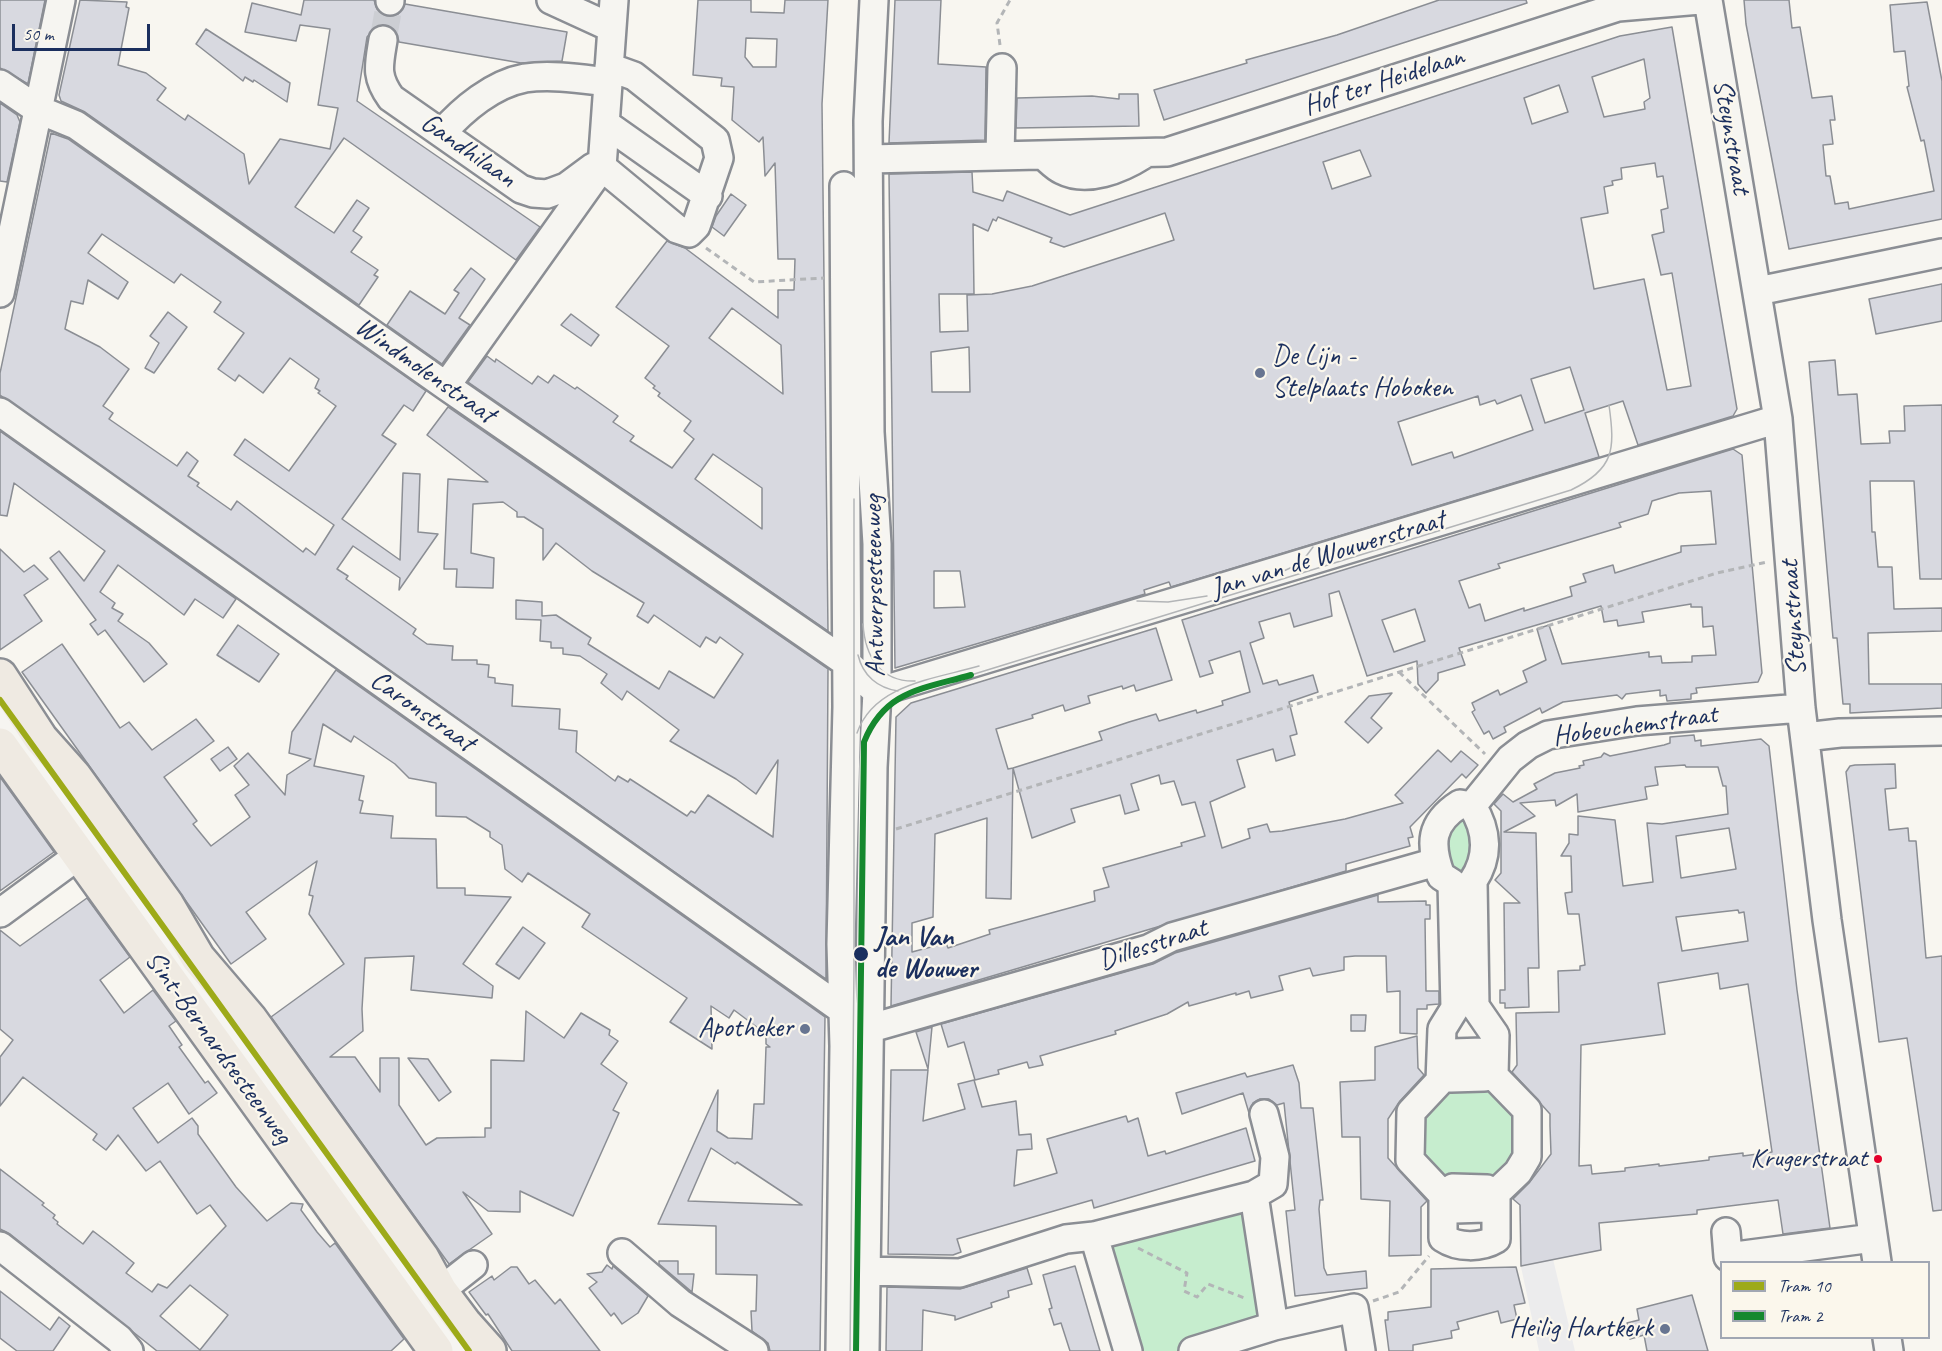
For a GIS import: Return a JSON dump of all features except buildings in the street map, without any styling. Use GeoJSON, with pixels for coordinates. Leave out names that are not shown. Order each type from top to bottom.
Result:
{"type":"FeatureCollection","features":[{"type":"Feature","properties":{"kind":"main road","name":"Sint-Bernardsesteenweg"},"geometry":{"type":"LineString","coordinates":[[0,676],[41,739],[74,776],[166,905],[198,958],[250,1019],[422,1258],[440,1291],[489,1351]]}},
{"type":"Feature","properties":{"kind":"main road","name":"Sint-Bernardsesteenweg"},"geometry":{"type":"LineString","coordinates":[[0,745],[436,1351]]}},
{"type":"Feature","properties":{"kind":"street"},"geometry":{"type":"LineString","coordinates":[[0,293],[61,0]]}},
{"type":"Feature","properties":{"kind":"street"},"geometry":{"type":"LineString","coordinates":[[551,0],[612,28]]}},
{"type":"Feature","properties":{"kind":"street"},"geometry":{"type":"LineString","coordinates":[[446,386],[602,167],[614,0]]}},
{"type":"Feature","properties":{"kind":"street"},"geometry":{"type":"LineString","coordinates":[[853,1351],[861,676],[856,108],[862,0]]}},
{"type":"Feature","properties":{"kind":"street","name":"Antwerpsesteenweg"},"geometry":{"type":"LineString","coordinates":[[840,1351],[844,1011],[841,944],[861,676],[877,544],[870,432],[869,159],[874,0]]}},
{"type":"Feature","properties":{"kind":"street","name":"Hof ter Heidelaan"},"geometry":{"type":"LineString","coordinates":[[869,159],[1043,155],[1062,170],[1089,175],[1129,165],[1148,153],[1167,152],[1206,140],[1625,3],[1700,0]]}},
{"type":"Feature","properties":{"kind":"street","name":"Steynstraat"},"geometry":{"type":"LineString","coordinates":[[1708,0],[1778,419],[1801,708],[1827,920],[1875,1250],[1728,1257],[1726,1232]]}},
{"type":"Feature","properties":{"kind":"street","name":"Gandhilaan"},"geometry":{"type":"LineString","coordinates":[[384,40],[378,68],[381,84],[391,98],[521,189],[547,194],[566,187],[593,167],[602,167]]}},
{"type":"Feature","properties":{"kind":"street"},"geometry":{"type":"LineString","coordinates":[[1000,156],[1002,68]]}},
{"type":"Feature","properties":{"kind":"street"},"geometry":{"type":"LineString","coordinates":[[442,133],[455,118],[486,94],[525,78],[609,74],[634,76],[715,140],[719,158],[708,196],[696,226],[689,233],[678,229],[602,167]]}},
{"type":"Feature","properties":{"kind":"street","name":"Windmolenstraat"},"geometry":{"type":"LineString","coordinates":[[0,84],[37,109],[76,125],[861,676]]}},
{"type":"Feature","properties":{"kind":"street"},"geometry":{"type":"LineString","coordinates":[[606,124],[708,196]]}},
{"type":"Feature","properties":{"kind":"street","name":"Antwerpsesteenweg"},"geometry":{"type":"LineString","coordinates":[[844,186],[845,278],[861,676],[872,836],[865,1351]]}},
{"type":"Feature","properties":{"kind":"street"},"geometry":{"type":"LineString","coordinates":[[1758,291],[1942,253]]}},
{"type":"Feature","properties":{"kind":"street","name":"Caronstraat"},"geometry":{"type":"LineString","coordinates":[[0,412],[844,1011]]}},
{"type":"Feature","properties":{"kind":"street","name":"Jan van de Wouwerstraat"},"geometry":{"type":"LineString","coordinates":[[861,676],[1778,419]]}},
{"type":"Feature","properties":{"kind":"street","name":"Hobeuchemstraat"},"geometry":{"type":"LineString","coordinates":[[1472,806],[1502,769],[1528,745],[1548,735],[1637,721],[1801,708]]}},
{"type":"Feature","properties":{"kind":"street"},"geometry":{"type":"LineString","coordinates":[[0,710],[463,1351]]}},
{"type":"Feature","properties":{"kind":"street"},"geometry":{"type":"LineString","coordinates":[[1805,737],[1840,733],[1942,731]]}},
{"type":"Feature","properties":{"kind":"street"},"geometry":{"type":"LineString","coordinates":[[1454,876],[1483,864],[1485,836],[1481,820],[1472,806],[1460,804],[1439,821],[1434,843],[1454,876],[1465,1007],[1495,1035],[1489,1076],[1527,1110],[1527,1157],[1518,1172],[1496,1193],[1496,1239],[1487,1244],[1454,1245],[1443,1238],[1443,1195],[1410,1160],[1411,1112],[1440,1081],[1442,1029],[1465,1007]]}},
{"type":"Feature","properties":{"kind":"street"},"geometry":{"type":"LineString","coordinates":[[0,913],[79,855]]}},
{"type":"Feature","properties":{"kind":"street","name":"Dillesstraat"},"geometry":{"type":"LineString","coordinates":[[870,1028],[1148,949],[1172,937],[1454,876]]}},
{"type":"Feature","properties":{"kind":"street"},"geometry":{"type":"LineString","coordinates":[[866,1271],[960,1273],[1066,1239],[1100,1234],[1254,1195],[1273,1184],[1275,1156],[1264,1114]]}},
{"type":"Feature","properties":{"kind":"street"},"geometry":{"type":"LineString","coordinates":[[1254,1195],[1272,1317]]}},
{"type":"Feature","properties":{"kind":"street"},"geometry":{"type":"LineString","coordinates":[[1100,1234],[1128,1351]]}},
{"type":"Feature","properties":{"kind":"street"},"geometry":{"type":"LineString","coordinates":[[0,1246],[119,1339],[129,1351]]}},
{"type":"Feature","properties":{"kind":"street"},"geometry":{"type":"LineString","coordinates":[[622,1253],[680,1303],[754,1351]]}},
{"type":"Feature","properties":{"kind":"street"},"geometry":{"type":"LineString","coordinates":[[440,1291],[473,1265]]}},
{"type":"Feature","properties":{"kind":"street"},"geometry":{"type":"LineString","coordinates":[[1193,1351],[1272,1317],[1354,1308],[1361,1351]]}},
{"type":"Feature","properties":{"kind":"path"},"geometry":{"type":"LineString","coordinates":[[1002,68],[997,22],[1010,0]]}},
{"type":"Feature","properties":{"kind":"path"},"geometry":{"type":"LineString","coordinates":[[689,233],[754,282],[778,278],[845,278]]}},
{"type":"Feature","properties":{"kind":"path"},"geometry":{"type":"LineString","coordinates":[[872,836],[1717,573],[1789,558]]}},
{"type":"Feature","properties":{"kind":"path"},"geometry":{"type":"LineString","coordinates":[[1399,672],[1502,769]]}},
{"type":"Feature","properties":{"kind":"path"},"geometry":{"type":"LineString","coordinates":[[1100,1234],[1187,1274],[1184,1291],[1197,1297],[1209,1284],[1272,1317]]}},
{"type":"Feature","properties":{"kind":"path"},"geometry":{"type":"LineString","coordinates":[[1354,1308],[1399,1292],[1443,1238]]}},
{"type":"Feature","properties":{"kind":"shaded area"},"geometry":{"type":"Polygon","coordinates":[[[1553,1259],[1575,1351],[1539,1351],[1521,1267],[1553,1259]]]}},
{"type":"Feature","properties":{"kind":"green space"},"geometry":{"type":"Polygon","coordinates":[[[1459,817],[1467,819],[1476,859],[1463,873],[1455,872],[1446,862],[1448,825],[1459,817]]]}},
{"type":"Feature","properties":{"kind":"green space"},"geometry":{"type":"Polygon","coordinates":[[[1484,1077],[1515,1113],[1515,1157],[1487,1189],[1453,1188],[1422,1161],[1422,1116],[1450,1084],[1484,1077]]]}},
{"type":"Feature","properties":{"kind":"green space"},"geometry":{"type":"Polygon","coordinates":[[[1254,1195],[1274,1326],[1193,1351],[1128,1351],[1094,1236],[1254,1195]]]}},
{"type":"Feature","properties":{"kind":"tunnel"},"geometry":{"type":"LineString","coordinates":[[383,40],[390,1]]}},
{"type":"Feature","properties":{"kind":"tram line"},"geometry":{"type":"LineString","coordinates":[[971,675],[1571,490],[1596,474],[1609,456],[1612,434],[1609,405]]}},
{"type":"Feature","properties":{"kind":"tram line"},"geometry":{"type":"LineString","coordinates":[[850,1351],[854,967],[854,499]]}},
{"type":"Feature","properties":{"kind":"tram line"},"geometry":{"type":"LineString","coordinates":[[1275,575],[1301,563],[1313,547]]}},
{"type":"Feature","properties":{"kind":"tram line"},"geometry":{"type":"LineString","coordinates":[[1137,601],[1168,602],[1207,596]]}},
{"type":"Feature","properties":{"kind":"tram line"},"geometry":{"type":"LineString","coordinates":[[863,624],[867,647],[877,665],[892,677],[915,681]]}},
{"type":"Feature","properties":{"kind":"tram line"},"geometry":{"type":"LineString","coordinates":[[858,655],[872,680],[898,691]]}},
{"type":"Feature","properties":{"kind":"tram line"},"geometry":{"type":"LineString","coordinates":[[857,733],[865,717],[891,694],[926,680],[979,666]]}},
{"type":"Feature","properties":{"kind":"tram line","name":"2"},"geometry":{"type":"LineString","coordinates":[[856,1351],[864,742],[873,725],[894,702],[907,694],[971,675]]}},
{"type":"Feature","properties":{"kind":"tram line","name":"10"},"geometry":{"type":"LineString","coordinates":[[0,700],[469,1351]]}},
{"type":"Feature","properties":{"kind":"place","name":"De Lijn - Stelplaats Hoboken"},"geometry":{"type":"Point","coordinates":[1260,373]}},
{"type":"Feature","properties":{"kind":"place","name":"Jan Van de Wouwer"},"geometry":{"type":"Point","coordinates":[861,954]}},
{"type":"Feature","properties":{"kind":"place","name":"Apotheker"},"geometry":{"type":"Point","coordinates":[805,1029]}},
{"type":"Feature","properties":{"kind":"place","name":"Krugerstraat"},"geometry":{"type":"Point","coordinates":[1878,1159]}},
{"type":"Feature","properties":{"kind":"place","name":"Heilig Hartkerk"},"geometry":{"type":"Point","coordinates":[1665,1329]}}]}
